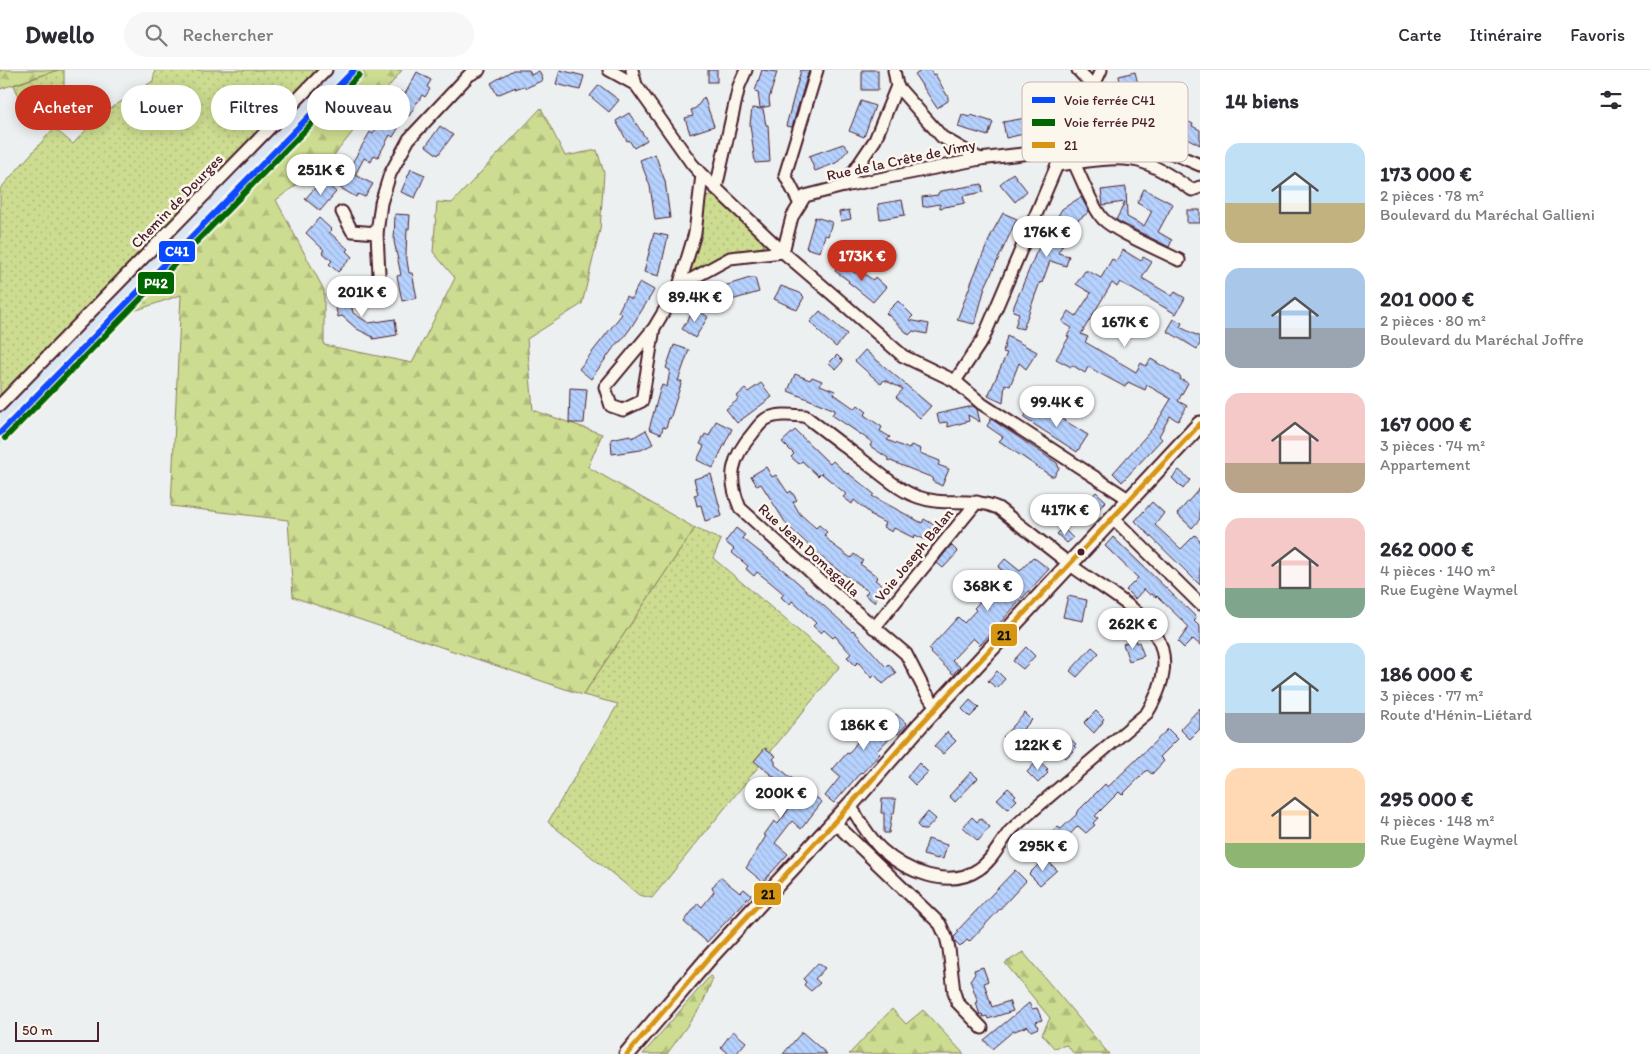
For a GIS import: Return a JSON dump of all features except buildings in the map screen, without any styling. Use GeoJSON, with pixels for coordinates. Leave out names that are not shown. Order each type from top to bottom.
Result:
{"type":"FeatureCollection","features":[{"type":"Feature","properties":{"kind":"main road"},"geometry":{"type":"LineString","coordinates":[[627,1054],[709,958],[850,805],[920,724],[939,706],[1200,424]]}},
{"type":"Feature","properties":{"kind":"street","name":"Chemin de Dourges"},"geometry":{"type":"LineString","coordinates":[[0,405],[326,70]]}},
{"type":"Feature","properties":{"kind":"street"},"geometry":{"type":"LineString","coordinates":[[380,295],[377,233],[381,202],[390,174],[409,139],[470,75],[479,70]]}},
{"type":"Feature","properties":{"kind":"street"},"geometry":{"type":"LineString","coordinates":[[609,70],[636,84]]}},
{"type":"Feature","properties":{"kind":"street"},"geometry":{"type":"LineString","coordinates":[[632,70],[636,84],[692,164],[702,175],[783,252],[903,356],[955,381],[982,404],[1130,500]]}},
{"type":"Feature","properties":{"kind":"street"},"geometry":{"type":"LineString","coordinates":[[716,188],[739,86],[746,70]]}},
{"type":"Feature","properties":{"kind":"street"},"geometry":{"type":"LineString","coordinates":[[783,252],[792,218],[800,204],[785,175],[817,70]]}},
{"type":"Feature","properties":{"kind":"street"},"geometry":{"type":"LineString","coordinates":[[894,70],[897,86],[942,137],[980,158]]}},
{"type":"Feature","properties":{"kind":"street"},"geometry":{"type":"LineString","coordinates":[[1078,70],[1089,82]]}},
{"type":"Feature","properties":{"kind":"street"},"geometry":{"type":"LineString","coordinates":[[1095,82],[1101,70]]}},
{"type":"Feature","properties":{"kind":"street"},"geometry":{"type":"LineString","coordinates":[[844,186],[875,140],[897,86]]}},
{"type":"Feature","properties":{"kind":"street","name":"Rue de la Crête de Vimy"},"geometry":{"type":"LineString","coordinates":[[800,204],[805,196],[844,186],[980,158],[1022,154]]}},
{"type":"Feature","properties":{"kind":"street"},"geometry":{"type":"LineString","coordinates":[[1188,160],[1200,165]]}},
{"type":"Feature","properties":{"kind":"street"},"geometry":{"type":"LineString","coordinates":[[955,381],[983,339],[1058,162]]}},
{"type":"Feature","properties":{"kind":"street"},"geometry":{"type":"LineString","coordinates":[[1057,165],[1086,162]]}},
{"type":"Feature","properties":{"kind":"street"},"geometry":{"type":"LineString","coordinates":[[1143,162],[1160,169],[1192,190],[1200,187]]}},
{"type":"Feature","properties":{"kind":"street"},"geometry":{"type":"LineString","coordinates":[[1074,163],[1091,199],[1103,218],[1117,228],[1179,260]]}},
{"type":"Feature","properties":{"kind":"street"},"geometry":{"type":"LineString","coordinates":[[654,328],[642,401],[623,410],[611,406],[605,387],[654,328],[679,286],[695,233],[702,175]]}},
{"type":"Feature","properties":{"kind":"street"},"geometry":{"type":"LineString","coordinates":[[342,212],[352,231],[377,233]]}},
{"type":"Feature","properties":{"kind":"street"},"geometry":{"type":"LineString","coordinates":[[679,286],[730,258],[783,252]]}},
{"type":"Feature","properties":{"kind":"street","name":"Rue Jean Domagalla"},"geometry":{"type":"LineString","coordinates":[[850,805],[864,829],[881,848],[912,869],[932,876],[950,879],[979,870],[1017,824],[1147,713],[1162,680],[1164,662],[1161,645],[1153,630],[1136,612],[998,508],[986,503],[938,501],[916,497],[896,486],[805,416],[786,414],[765,419],[744,444],[732,466],[733,492],[740,508],[874,628],[906,654],[925,691],[932,702],[939,706]]}},
{"type":"Feature","properties":{"kind":"street","name":"Voie Joseph Balan"},"geometry":{"type":"LineString","coordinates":[[874,628],[977,502]]}},
{"type":"Feature","properties":{"kind":"street"},"geometry":{"type":"LineString","coordinates":[[1112,518],[1200,604]]}},
{"type":"Feature","properties":{"kind":"street"},"geometry":{"type":"LineString","coordinates":[[834,822],[940,924],[949,949],[957,1002],[982,1028]]}},
{"type":"Feature","properties":{"kind":"shaded area"},"geometry":{"type":"Polygon","coordinates":[[[334,70],[365,70],[350,85],[319,85],[334,70]]]}},
{"type":"Feature","properties":{"kind":"shaded area"},"geometry":{"type":"Polygon","coordinates":[[[307,98],[307,130],[0,445],[0,413],[276,130],[297,130],[297,108],[307,98]]]}},
{"type":"Feature","properties":{"kind":"green space"},"geometry":{"type":"Polygon","coordinates":[[[0,70],[58,70],[0,89],[0,70]]]}},
{"type":"Feature","properties":{"kind":"green space"},"geometry":{"type":"Polygon","coordinates":[[[58,70],[64,70],[64,85],[15,85],[15,88],[14,85],[58,70]]]}},
{"type":"Feature","properties":{"kind":"green space"},"geometry":{"type":"Polygon","coordinates":[[[155,70],[320,70],[297,94],[297,85],[211,85],[211,130],[262,130],[0,399],[0,189],[52,130],[56,130],[73,144],[86,130],[111,130],[111,108],[121,102],[121,130],[201,130],[201,85],[147,85],[153,81],[155,70]]]}},
{"type":"Feature","properties":{"kind":"green space"},"geometry":{"type":"Polygon","coordinates":[[[365,70],[402,70],[390,85],[350,85],[365,70]]]}},
{"type":"Feature","properties":{"kind":"green space"},"geometry":{"type":"Polygon","coordinates":[[[541,108],[565,156],[597,150],[604,173],[600,230],[582,304],[527,339],[533,410],[602,434],[588,467],[695,528],[583,695],[293,597],[288,520],[171,506],[181,295],[131,312],[307,130],[354,130],[331,159],[276,200],[324,290],[324,345],[412,363],[455,278],[433,252],[437,202],[452,203],[541,108]]]}},
{"type":"Feature","properties":{"kind":"green space"},"geometry":{"type":"Polygon","coordinates":[[[712,195],[763,241],[764,246],[728,252],[695,272],[691,272],[689,267],[703,196],[712,195]]]}},
{"type":"Feature","properties":{"kind":"green space"},"geometry":{"type":"Polygon","coordinates":[[[695,528],[721,540],[713,558],[840,666],[652,898],[639,895],[548,822],[618,704],[583,695],[695,528]]]}},
{"type":"Feature","properties":{"kind":"green space"},"geometry":{"type":"Polygon","coordinates":[[[1023,952],[1109,1054],[1074,1054],[1067,1045],[1054,1048],[1042,1034],[1050,1018],[1005,963],[1023,952]]]}},
{"type":"Feature","properties":{"kind":"green space"},"geometry":{"type":"Polygon","coordinates":[[[710,976],[713,978],[702,1005],[667,1054],[643,1054],[710,976]]]}},
{"type":"Feature","properties":{"kind":"green space"},"geometry":{"type":"Polygon","coordinates":[[[892,1009],[906,1024],[923,1010],[964,1054],[849,1054],[892,1009]]]}},
{"type":"Feature","properties":{"kind":"rail line","name":"C41"},"geometry":{"type":"LineString","coordinates":[[0,433],[354,70]]}},
{"type":"Feature","properties":{"kind":"rail line","name":"P42"},"geometry":{"type":"LineString","coordinates":[[5,438],[359,75]]}},
{"type":"Feature","properties":{"kind":"transit line","name":"21"},"geometry":{"type":"LineString","coordinates":[[627,1054],[709,958],[850,805],[921,724],[1200,424]]}}]}
